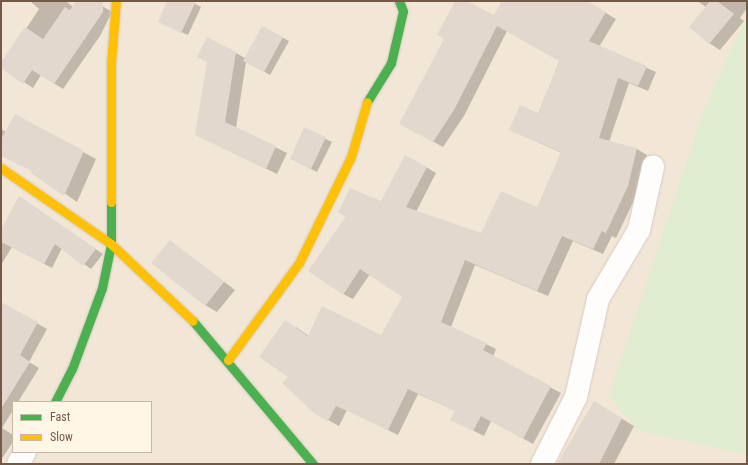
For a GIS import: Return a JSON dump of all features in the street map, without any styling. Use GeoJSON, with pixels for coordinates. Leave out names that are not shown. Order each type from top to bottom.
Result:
{"type":"FeatureCollection","features":[{"type":"Feature","properties":{"kind":"street"},"geometry":{"type":"LineString","coordinates":[[56,401],[72,369],[102,288],[111,244],[111,63],[116,1]]}},
{"type":"Feature","properties":{"kind":"street"},"geometry":{"type":"LineString","coordinates":[[228,360],[299,263],[351,157],[366,104],[391,63],[403,11],[399,1]]}},
{"type":"Feature","properties":{"kind":"street"},"geometry":{"type":"LineString","coordinates":[[542,464],[576,397],[598,298],[639,230],[653,167]]}},
{"type":"Feature","properties":{"kind":"street"},"geometry":{"type":"LineString","coordinates":[[1,168],[111,244],[205,332],[313,464]]}},
{"type":"Feature","properties":{"kind":"street"},"geometry":{"type":"LineString","coordinates":[[18,464],[24,453]]}},
{"type":"Feature","properties":{"kind":"shaded area"},"geometry":{"type":"Polygon","coordinates":[[[1,1],[747,1],[747,464],[1,464],[1,1]]]}},
{"type":"Feature","properties":{"kind":"green space"},"geometry":{"type":"Polygon","coordinates":[[[747,13],[747,455],[637,430],[609,396],[704,110],[747,13]]]}},
{"type":"Feature","properties":{"kind":"building"},"geometry":{"type":"Polygon","coordinates":[[[76,1],[103,1],[103,12],[54,84],[32,70],[23,84],[1,68],[1,62],[25,27],[43,39],[65,7],[70,10],[76,1]]]}},
{"type":"Feature","properties":{"kind":"building"},"geometry":{"type":"Polygon","coordinates":[[[167,1],[196,1],[181,33],[158,22],[167,1]]]}},
{"type":"Feature","properties":{"kind":"building"},"geometry":{"type":"Polygon","coordinates":[[[455,1],[467,1],[494,15],[502,1],[587,1],[606,12],[589,41],[647,66],[638,86],[618,78],[599,138],[637,148],[628,186],[606,233],[602,231],[593,249],[562,236],[537,291],[465,260],[441,322],[487,343],[483,350],[551,386],[523,439],[481,416],[473,431],[450,420],[455,411],[408,389],[388,430],[336,406],[328,421],[315,414],[282,383],[288,377],[259,357],[285,320],[308,336],[322,306],[381,335],[402,297],[360,269],[343,295],[308,271],[346,216],[338,212],[350,188],[381,201],[405,155],[427,167],[406,207],[481,233],[501,191],[537,207],[561,152],[509,130],[520,105],[538,113],[559,61],[497,26],[454,110],[433,142],[399,124],[444,39],[437,35],[455,1]]]}},
{"type":"Feature","properties":{"kind":"building"},"geometry":{"type":"Polygon","coordinates":[[[710,1],[717,1],[734,14],[709,44],[689,27],[710,1]]]}},
{"type":"Feature","properties":{"kind":"building"},"geometry":{"type":"Polygon","coordinates":[[[262,26],[283,37],[264,72],[243,61],[262,26]]]}},
{"type":"Feature","properties":{"kind":"building"},"geometry":{"type":"Polygon","coordinates":[[[207,37],[236,52],[225,122],[276,146],[266,169],[195,135],[207,62],[197,57],[207,37]]]}},
{"type":"Feature","properties":{"kind":"building"},"geometry":{"type":"Polygon","coordinates":[[[15,114],[84,151],[64,196],[31,173],[32,171],[1,156],[1,139],[15,114]]]}},
{"type":"Feature","properties":{"kind":"building"},"geometry":{"type":"Polygon","coordinates":[[[304,127],[326,137],[311,169],[290,159],[304,127]]]}},
{"type":"Feature","properties":{"kind":"building"},"geometry":{"type":"Polygon","coordinates":[[[19,196],[96,249],[83,266],[55,244],[44,264],[1,242],[1,230],[19,196]]]}},
{"type":"Feature","properties":{"kind":"building"},"geometry":{"type":"Polygon","coordinates":[[[170,240],[224,282],[205,306],[151,263],[170,240]]]}},
{"type":"Feature","properties":{"kind":"building"},"geometry":{"type":"Polygon","coordinates":[[[1,302],[38,322],[20,355],[30,362],[1,409],[1,302]]]}},
{"type":"Feature","properties":{"kind":"building"},"geometry":{"type":"Polygon","coordinates":[[[594,401],[622,418],[599,464],[557,464],[594,401]]]}},
{"type":"Feature","properties":{"kind":"traffic: fast"},"geometry":{"type":"LineString","coordinates":[[367,102],[391,63],[403,11],[399,1]]}},
{"type":"Feature","properties":{"kind":"traffic: fast"},"geometry":{"type":"LineString","coordinates":[[56,401],[72,369],[102,288],[111,244],[111,202]]}},
{"type":"Feature","properties":{"kind":"traffic: fast"},"geometry":{"type":"LineString","coordinates":[[193,321],[313,464]]}},
{"type":"Feature","properties":{"kind":"traffic: slow"},"geometry":{"type":"LineString","coordinates":[[111,202],[111,63],[116,1]]}},
{"type":"Feature","properties":{"kind":"traffic: slow"},"geometry":{"type":"LineString","coordinates":[[228,360],[299,263],[351,157],[367,102]]}},
{"type":"Feature","properties":{"kind":"traffic: slow"},"geometry":{"type":"LineString","coordinates":[[1,168],[111,244],[193,321]]}}]}
